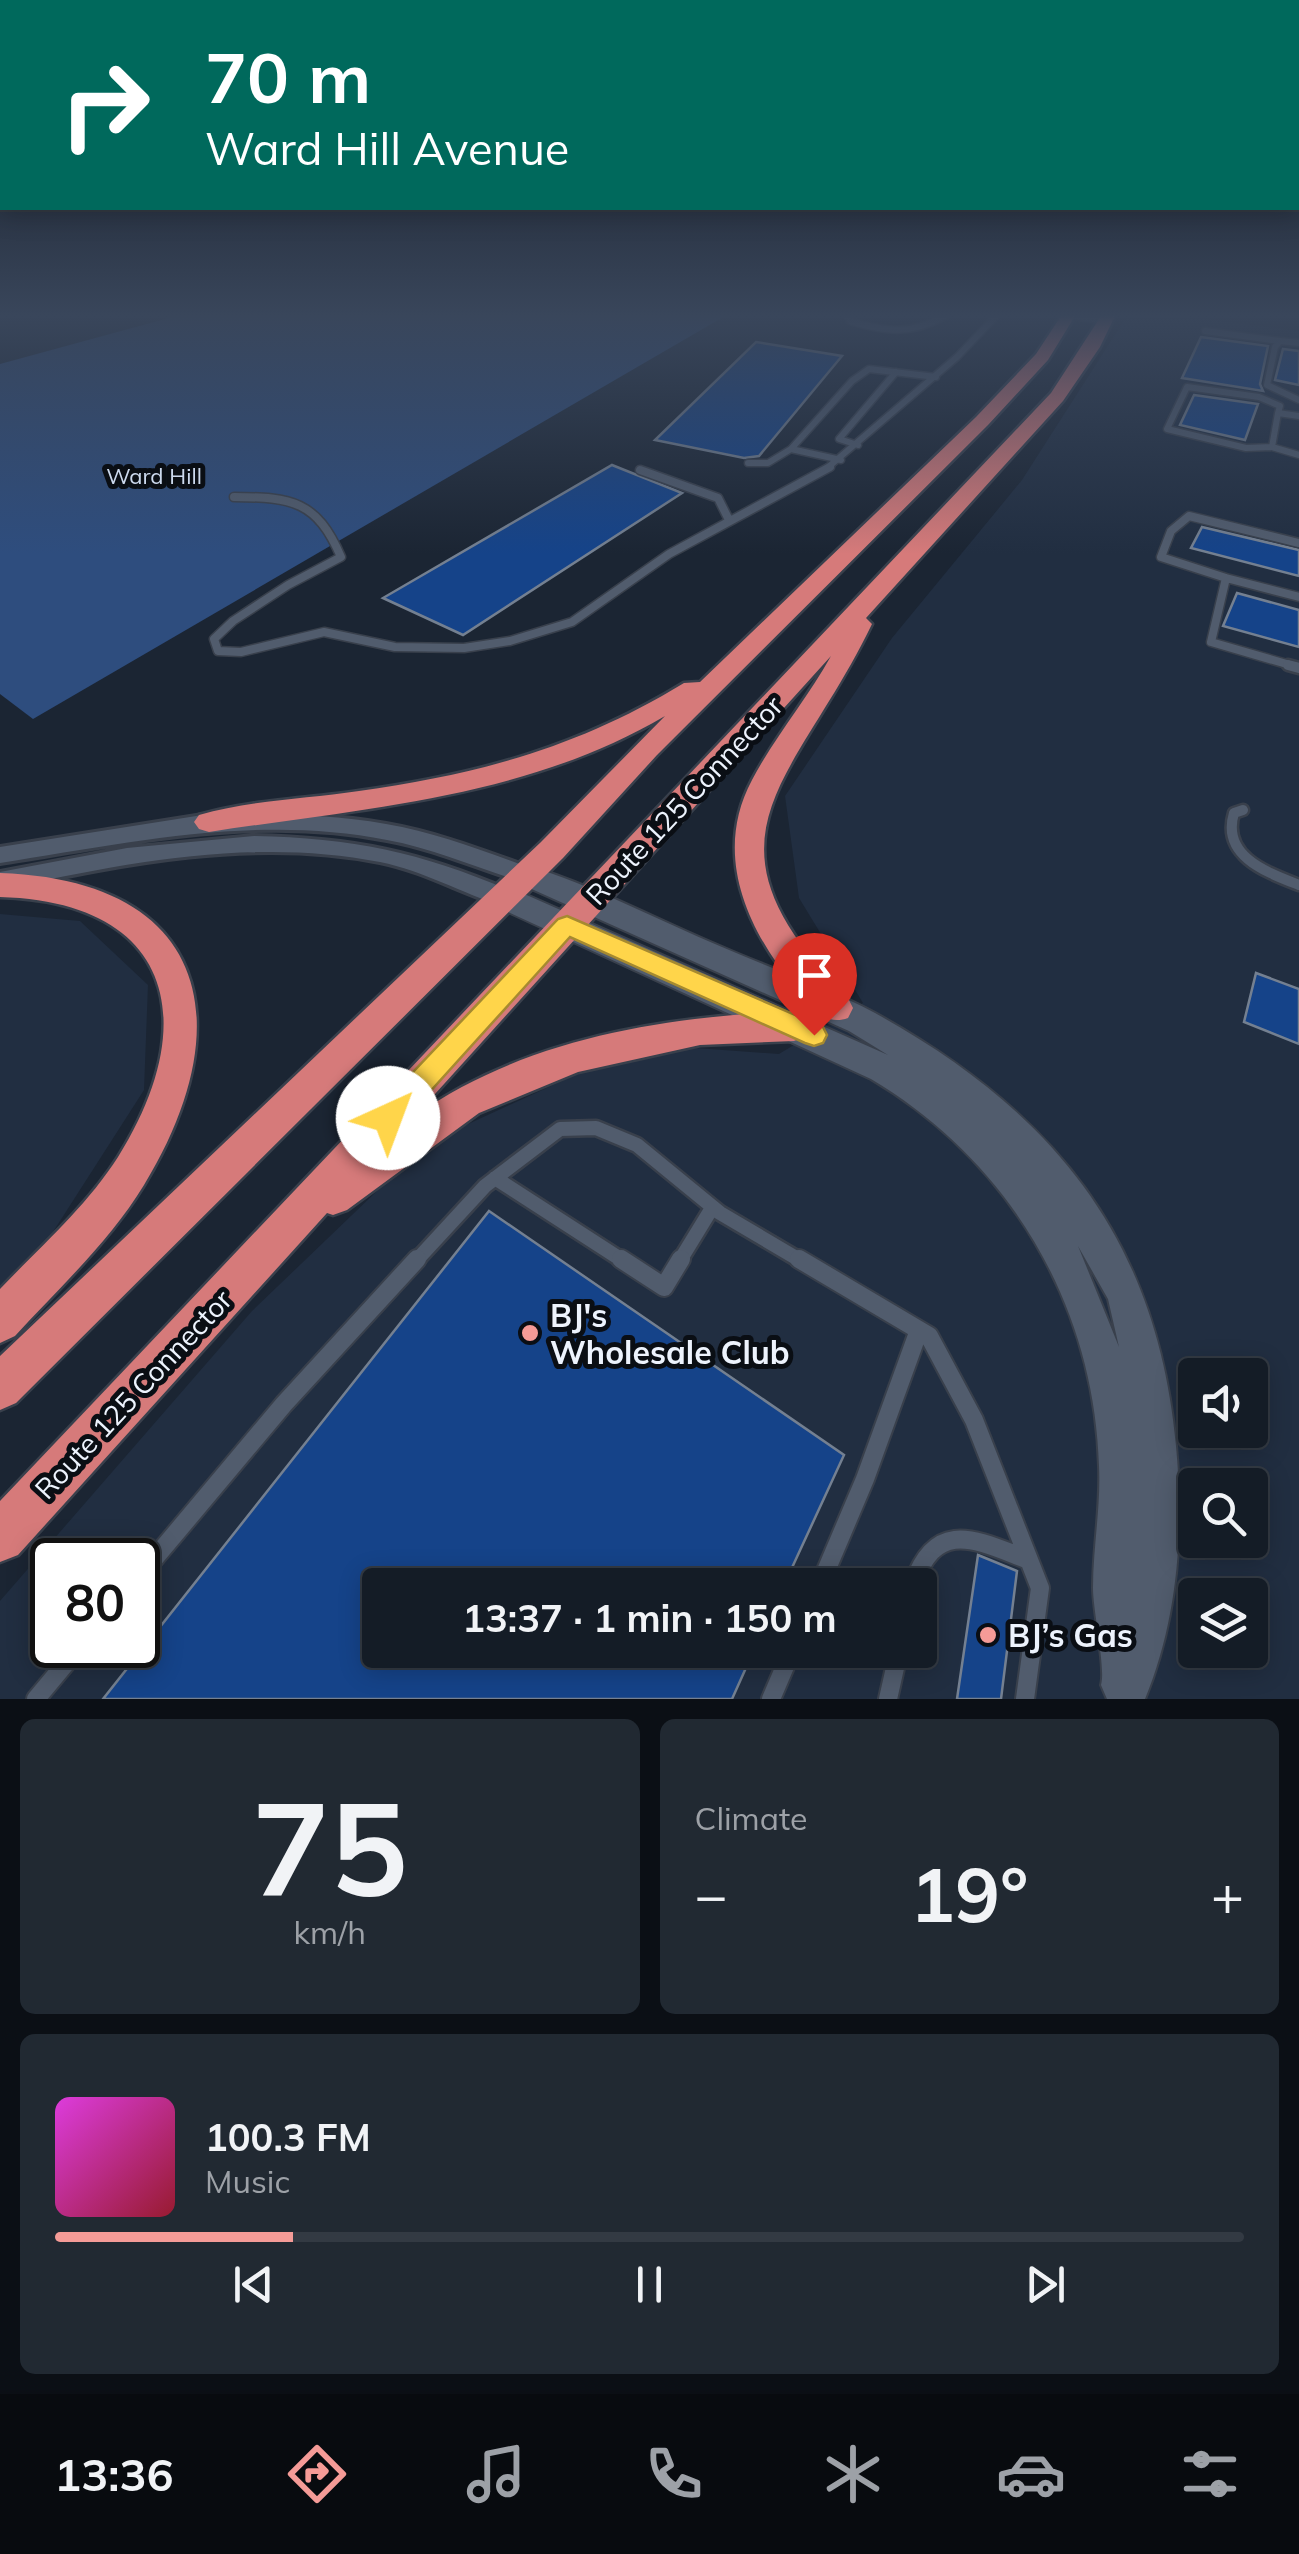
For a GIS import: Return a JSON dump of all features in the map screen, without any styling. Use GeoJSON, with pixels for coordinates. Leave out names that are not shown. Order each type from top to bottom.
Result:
{"type":"FeatureCollection","features":[{"type":"Feature","properties":{"kind":"highway","name":"Route 125 Connector"},"geometry":{"type":"LineString","coordinates":[[0,1387],[514,886],[734,662],[1008,395]]}},
{"type":"Feature","properties":{"kind":"highway","name":"Route 125 Connector"},"geometry":{"type":"LineString","coordinates":[[0,1537],[1058,395]]}},
{"type":"Feature","properties":{"kind":"highway"},"geometry":{"type":"LineString","coordinates":[[836,1008],[799,973],[757,904],[749,846],[754,806],[765,780],[827,688],[874,593]]}},
{"type":"Feature","properties":{"kind":"highway"},"geometry":{"type":"LineString","coordinates":[[209,822],[476,780],[558,756],[638,722],[734,662]]}},
{"type":"Feature","properties":{"kind":"highway"},"geometry":{"type":"LineString","coordinates":[[0,883],[89,897],[124,916],[152,940],[173,966],[183,1009],[166,1105],[147,1147],[110,1205],[0,1322]]}},
{"type":"Feature","properties":{"kind":"highway"},"geometry":{"type":"LineString","coordinates":[[286,1229],[444,1114],[552,1066],[651,1038],[700,1030],[794,1026]]}},
{"type":"Feature","properties":{"kind":"street"},"geometry":{"type":"LineString","coordinates":[[0,855],[209,822],[287,822],[384,831],[440,844],[514,886],[900,1078],[961,1125],[1004,1166],[1033,1205],[1077,1280],[1095,1338],[1120,1448],[1116,1605],[1126,1692]]}},
{"type":"Feature","properties":{"kind":"street"},"geometry":{"type":"LineString","coordinates":[[0,883],[171,848],[290,843],[412,859],[514,886]]}},
{"type":"Feature","properties":{"kind":"street"},"geometry":{"type":"LineString","coordinates":[[577,914],[836,1008],[937,1068],[1028,1146],[1101,1245],[1127,1297],[1150,1386],[1160,1500],[1154,1573],[1126,1692]]}},
{"type":"Feature","properties":{"kind":"lane"},"geometry":{"type":"LineString","coordinates":[[748,464],[768,463],[791,449],[840,395]]}},
{"type":"Feature","properties":{"kind":"lane"},"geometry":{"type":"LineString","coordinates":[[858,445],[838,439],[876,395]]}},
{"type":"Feature","properties":{"kind":"lane"},"geometry":{"type":"LineString","coordinates":[[234,497],[288,498],[314,510],[328,525],[341,557],[288,585],[220,632],[214,645],[226,654],[324,632],[426,650],[510,642],[572,622],[668,554],[840,460],[915,395]]}},
{"type":"Feature","properties":{"kind":"lane"},"geometry":{"type":"LineString","coordinates":[[1183,395],[1168,429],[1246,448],[1299,454]]}},
{"type":"Feature","properties":{"kind":"lane"},"geometry":{"type":"LineString","coordinates":[[1247,395],[1280,406],[1272,448]]}},
{"type":"Feature","properties":{"kind":"lane"},"geometry":{"type":"LineString","coordinates":[[1278,413],[1299,416]]}},
{"type":"Feature","properties":{"kind":"lane"},"geometry":{"type":"LineString","coordinates":[[791,449],[840,460]]}},
{"type":"Feature","properties":{"kind":"lane"},"geometry":{"type":"LineString","coordinates":[[640,470],[718,498],[729,520]]}},
{"type":"Feature","properties":{"kind":"lane"},"geometry":{"type":"LineString","coordinates":[[1299,543],[1189,516],[1171,532],[1161,557],[1299,597]]}},
{"type":"Feature","properties":{"kind":"lane"},"geometry":{"type":"LineString","coordinates":[[1226,578],[1210,642],[1299,668]]}},
{"type":"Feature","properties":{"kind":"lane"},"geometry":{"type":"LineString","coordinates":[[1243,810],[1234,813],[1227,827],[1230,841],[1243,857],[1299,885]]}},
{"type":"Feature","properties":{"kind":"lane"},"geometry":{"type":"LineString","coordinates":[[160,1552],[284,1404],[495,1178],[560,1129],[596,1128],[637,1145],[712,1208],[929,1336],[974,1420],[1040,1588],[1025,1699]]}},
{"type":"Feature","properties":{"kind":"lane"},"geometry":{"type":"LineString","coordinates":[[495,1178],[664,1287],[712,1208]]}},
{"type":"Feature","properties":{"kind":"lane"},"geometry":{"type":"LineString","coordinates":[[827,1568],[866,1479],[919,1330]]}},
{"type":"Feature","properties":{"kind":"lane"},"geometry":{"type":"LineString","coordinates":[[918,1568],[920,1557],[936,1541],[956,1537],[1029,1560]]}},
{"type":"Feature","properties":{"kind":"lane"},"geometry":{"type":"LineString","coordinates":[[36,1699],[62,1668]]}},
{"type":"Feature","properties":{"kind":"lane"},"geometry":{"type":"LineString","coordinates":[[771,1699],[784,1668]]}},
{"type":"Feature","properties":{"kind":"lane"},"geometry":{"type":"LineString","coordinates":[[888,1699],[895,1668]]}},
{"type":"Feature","properties":{"kind":"shaded area"},"geometry":{"type":"Polygon","coordinates":[[[1076,395],[1299,395],[1299,1699],[0,1699],[0,1601],[30,1566],[30,1668],[160,1668],[160,1538],[55,1538],[252,1311],[427,1143],[590,1068],[696,1048],[779,1054],[863,1003],[799,898],[785,796],[892,638],[1022,480],[1076,395]]]}},
{"type":"Feature","properties":{"kind":"shaded area"},"geometry":{"type":"Polygon","coordinates":[[[0,914],[80,921],[148,985],[144,1090],[51,1235],[0,1286],[0,914]]]}},
{"type":"Feature","properties":{"kind":"green space","name":"Ward Hill"},"geometry":{"type":"Polygon","coordinates":[[[0,395],[589,395],[33,719],[0,694],[0,395]]]}},
{"type":"Feature","properties":{"kind":"building"},"geometry":{"type":"Polygon","coordinates":[[[701,395],[809,395],[759,456],[744,458],[655,440],[701,395]]]}},
{"type":"Feature","properties":{"kind":"building"},"geometry":{"type":"Polygon","coordinates":[[[1194,395],[1258,404],[1245,440],[1180,425],[1194,395]]]}},
{"type":"Feature","properties":{"kind":"building"},"geometry":{"type":"Polygon","coordinates":[[[612,465],[682,493],[463,635],[383,598],[612,465]]]}},
{"type":"Feature","properties":{"kind":"building"},"geometry":{"type":"Polygon","coordinates":[[[1202,527],[1299,550],[1299,576],[1191,548],[1202,527]]]}},
{"type":"Feature","properties":{"kind":"building"},"geometry":{"type":"Polygon","coordinates":[[[1237,593],[1299,610],[1299,647],[1223,626],[1237,593]]]}},
{"type":"Feature","properties":{"kind":"building"},"geometry":{"type":"Polygon","coordinates":[[[1256,973],[1299,989],[1299,1044],[1244,1022],[1256,973]]]}},
{"type":"Feature","properties":{"kind":"building","name":"BJ's Wholesale Club"},"geometry":{"type":"Polygon","coordinates":[[[489,1211],[844,1455],[792,1568],[362,1568],[362,1668],[746,1668],[732,1699],[103,1699],[128,1668],[160,1668],[160,1627],[489,1211]]]}},
{"type":"Feature","properties":{"kind":"building","name":"BJ’s Gas"},"geometry":{"type":"Polygon","coordinates":[[[978,1555],[1017,1571],[1001,1699],[957,1699],[978,1555]]]}},
{"type":"Feature","properties":{"kind":"place","name":"BJ's Wholesale Club"},"geometry":{"type":"Point","coordinates":[530,1333]}},
{"type":"Feature","properties":{"kind":"place","name":"BJ’s Gas"},"geometry":{"type":"Point","coordinates":[988,1635]}},
{"type":"Feature","properties":{"kind":"route"},"geometry":{"type":"LineString","coordinates":[[388,1118],[567,925],[814,1035]]}}]}
